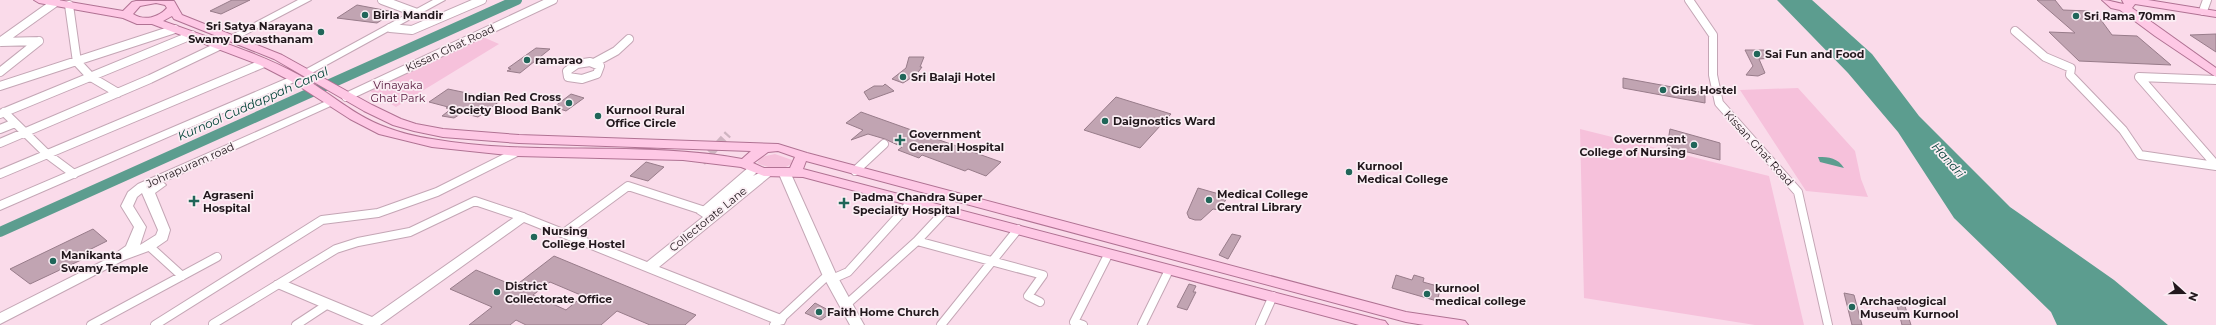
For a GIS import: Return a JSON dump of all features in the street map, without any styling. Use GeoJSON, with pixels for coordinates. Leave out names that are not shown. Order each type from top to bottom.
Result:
{"type":"FeatureCollection","features":[{"type":"Feature","properties":{"kind":"main road"},"geometry":{"type":"LineString","coordinates":[[39,0],[68,5],[133,7],[155,0]]}},
{"type":"Feature","properties":{"kind":"main road"},"geometry":{"type":"LineString","coordinates":[[80,0],[133,7]]}},
{"type":"Feature","properties":{"kind":"main road"},"geometry":{"type":"LineString","coordinates":[[158,0],[173,4]]}},
{"type":"Feature","properties":{"kind":"main road"},"geometry":{"type":"LineString","coordinates":[[2097,0],[2203,11],[2216,14]]}},
{"type":"Feature","properties":{"kind":"main road"},"geometry":{"type":"LineString","coordinates":[[2130,3],[2216,17]]}},
{"type":"Feature","properties":{"kind":"main road"},"geometry":{"type":"LineString","coordinates":[[2130,3],[2216,64]]}},
{"type":"Feature","properties":{"kind":"main road"},"geometry":{"type":"LineString","coordinates":[[2130,3],[2216,73]]}},
{"type":"Feature","properties":{"kind":"main road"},"geometry":{"type":"LineString","coordinates":[[133,7],[132,20],[152,20],[165,16],[173,4]]}},
{"type":"Feature","properties":{"kind":"main road"},"geometry":{"type":"LineString","coordinates":[[173,4],[178,17],[278,57],[306,72],[336,99],[383,131],[455,146],[517,152],[683,156],[724,160],[768,173],[790,173],[913,200],[1108,255],[1273,296],[1380,325]]}},
{"type":"Feature","properties":{"kind":"main road"},"geometry":{"type":"LineString","coordinates":[[152,20],[264,63],[336,99],[397,122],[443,133],[519,139],[734,145],[790,149],[802,156],[855,171],[1406,317],[1460,325]]}},
{"type":"Feature","properties":{"kind":"main road"},"geometry":{"type":"LineString","coordinates":[[749,167],[751,155],[762,148]]}},
{"type":"Feature","properties":{"kind":"main road"},"geometry":{"type":"LineString","coordinates":[[790,173],[802,156]]}},
{"type":"Feature","properties":{"kind":"street"},"geometry":{"type":"LineString","coordinates":[[230,38],[306,0]]}},
{"type":"Feature","properties":{"kind":"street"},"geometry":{"type":"LineString","coordinates":[[382,0],[417,13]]}},
{"type":"Feature","properties":{"kind":"street"},"geometry":{"type":"LineString","coordinates":[[306,72],[440,0]]}},
{"type":"Feature","properties":{"kind":"street"},"geometry":{"type":"LineString","coordinates":[[390,28],[412,30],[482,0]]}},
{"type":"Feature","properties":{"kind":"street","name":"Kissan Ghat Road"},"geometry":{"type":"LineString","coordinates":[[336,99],[553,0]]}},
{"type":"Feature","properties":{"kind":"street","name":"Kissan Ghat Road"},"geometry":{"type":"LineString","coordinates":[[1689,0],[1713,35],[1712,74],[1719,103],[1798,192],[1828,325]]}},
{"type":"Feature","properties":{"kind":"street"},"geometry":{"type":"LineString","coordinates":[[2203,11],[2208,0]]}},
{"type":"Feature","properties":{"kind":"street"},"geometry":{"type":"LineString","coordinates":[[0,42],[56,2]]}},
{"type":"Feature","properties":{"kind":"street"},"geometry":{"type":"LineString","coordinates":[[68,5],[77,62],[91,77],[118,93]]}},
{"type":"Feature","properties":{"kind":"street"},"geometry":{"type":"LineString","coordinates":[[0,86],[77,62],[175,28]]}},
{"type":"Feature","properties":{"kind":"street"},"geometry":{"type":"LineString","coordinates":[[2015,31],[2045,57],[2071,68],[2070,75],[2123,130],[2140,155],[2216,166]]}},
{"type":"Feature","properties":{"kind":"street"},"geometry":{"type":"LineString","coordinates":[[2,113],[192,35]]}},
{"type":"Feature","properties":{"kind":"street"},"geometry":{"type":"LineString","coordinates":[[594,62],[616,51],[629,39]]}},
{"type":"Feature","properties":{"kind":"street"},"geometry":{"type":"LineString","coordinates":[[0,42],[39,41],[0,72]]}},
{"type":"Feature","properties":{"kind":"street"},"geometry":{"type":"LineString","coordinates":[[0,143],[118,93],[219,46]]}},
{"type":"Feature","properties":{"kind":"street"},"geometry":{"type":"LineString","coordinates":[[0,174],[264,63]]}},
{"type":"Feature","properties":{"kind":"street"},"geometry":{"type":"LineString","coordinates":[[2216,80],[2139,77],[2216,166]]}},
{"type":"Feature","properties":{"kind":"street"},"geometry":{"type":"LineString","coordinates":[[0,206],[295,78]]}},
{"type":"Feature","properties":{"kind":"street","name":"Johrapuram road"},"geometry":{"type":"LineString","coordinates":[[0,318],[114,261],[149,246],[162,236],[164,230],[148,192],[336,99]]}},
{"type":"Feature","properties":{"kind":"street","name":"Johrapuram road"},"geometry":{"type":"LineString","coordinates":[[114,261],[132,248],[140,227],[127,206],[132,195],[142,187],[336,99]]}},
{"type":"Feature","properties":{"kind":"street"},"geometry":{"type":"LineString","coordinates":[[2,113],[15,123],[47,154],[74,174]]}},
{"type":"Feature","properties":{"kind":"street"},"geometry":{"type":"LineString","coordinates":[[0,129],[15,123]]}},
{"type":"Feature","properties":{"kind":"street"},"geometry":{"type":"LineString","coordinates":[[855,171],[884,144]]}},
{"type":"Feature","properties":{"kind":"street"},"geometry":{"type":"LineString","coordinates":[[155,325],[322,220],[378,213],[437,192],[517,152]]}},
{"type":"Feature","properties":{"kind":"street","name":"Collectorate Lane"},"geometry":{"type":"LineString","coordinates":[[710,213],[749,167]]}},
{"type":"Feature","properties":{"kind":"street","name":"Collectorate Lane"},"geometry":{"type":"LineString","coordinates":[[646,265],[710,213],[757,179],[768,173]]}},
{"type":"Feature","properties":{"kind":"street"},"geometry":{"type":"LineString","coordinates":[[790,173],[831,276],[858,325]]}},
{"type":"Feature","properties":{"kind":"street"},"geometry":{"type":"LineString","coordinates":[[564,233],[628,186],[710,213]]}},
{"type":"Feature","properties":{"kind":"street"},"geometry":{"type":"LineString","coordinates":[[216,325],[213,324],[336,249],[358,242],[410,232],[475,201],[523,217],[646,265],[776,323],[831,276],[848,272],[913,200]]}},
{"type":"Feature","properties":{"kind":"street"},"geometry":{"type":"LineString","coordinates":[[847,304],[917,241],[946,210]]}},
{"type":"Feature","properties":{"kind":"street"},"geometry":{"type":"LineString","coordinates":[[280,284],[373,323],[523,217]]}},
{"type":"Feature","properties":{"kind":"street"},"geometry":{"type":"LineString","coordinates":[[941,325],[1018,229]]}},
{"type":"Feature","properties":{"kind":"street"},"geometry":{"type":"LineString","coordinates":[[917,241],[1043,275],[1028,296],[1040,302]]}},
{"type":"Feature","properties":{"kind":"street"},"geometry":{"type":"LineString","coordinates":[[149,246],[182,276]]}},
{"type":"Feature","properties":{"kind":"street"},"geometry":{"type":"LineString","coordinates":[[1082,325],[1074,322],[1108,255]]}},
{"type":"Feature","properties":{"kind":"street"},"geometry":{"type":"LineString","coordinates":[[91,325],[217,257]]}},
{"type":"Feature","properties":{"kind":"street"},"geometry":{"type":"LineString","coordinates":[[1142,325],[1169,270]]}},
{"type":"Feature","properties":{"kind":"street"},"geometry":{"type":"LineString","coordinates":[[1260,325],[1273,296]]}},
{"type":"Feature","properties":{"kind":"street"},"geometry":{"type":"LineString","coordinates":[[296,325],[328,304]]}},
{"type":"Feature","properties":{"kind":"green space","name":"Vinayaka Ghat Park"},"geometry":{"type":"Polygon","coordinates":[[[483,37],[499,44],[396,107],[370,91],[483,37]]]}},
{"type":"Feature","properties":{"kind":"green space"},"geometry":{"type":"Polygon","coordinates":[[[1798,88],[1855,151],[1861,179],[1868,197],[1806,191],[1740,90],[1798,88]]]}},
{"type":"Feature","properties":{"kind":"green space"},"geometry":{"type":"Polygon","coordinates":[[[1580,129],[1769,176],[1804,325],[1755,325],[1584,298],[1580,129]]]}},
{"type":"Feature","properties":{"kind":"green space"},"geometry":{"type":"Polygon","coordinates":[[[775,154],[792,160],[791,164],[779,169],[770,168],[757,163],[761,157],[775,154]]]}},
{"type":"Feature","properties":{"kind":"water","name":"Handri"},"geometry":{"type":"Polygon","coordinates":[[[1777,0],[1812,0],[1872,54],[1919,116],[2010,207],[2114,280],[2168,325],[2057,325],[2051,312],[1954,218],[1898,132],[1848,73],[1777,0]]]}},
{"type":"Feature","properties":{"kind":"water"},"geometry":{"type":"Polygon","coordinates":[[[1818,157],[1826,157],[1836,160],[1844,168],[1820,162],[1818,157]]]}},
{"type":"Feature","properties":{"kind":"building"},"geometry":{"type":"Polygon","coordinates":[[[232,0],[250,0],[221,14],[210,11],[232,0]]]}},
{"type":"Feature","properties":{"kind":"building"},"geometry":{"type":"Polygon","coordinates":[[[2037,0],[2055,0],[2063,10],[2089,11],[2101,20],[2112,35],[2137,36],[2171,65],[2079,61],[2049,32],[2075,33],[2037,0]]]}},
{"type":"Feature","properties":{"kind":"building","name":"Birla Mandir"},"geometry":{"type":"Polygon","coordinates":[[[357,5],[394,12],[377,23],[337,18],[357,5]]]}},
{"type":"Feature","properties":{"kind":"building"},"geometry":{"type":"Polygon","coordinates":[[[2216,34],[2216,52],[2190,35],[2216,34]]]}},
{"type":"Feature","properties":{"kind":"building","name":"ramarao"},"geometry":{"type":"Polygon","coordinates":[[[536,48],[550,49],[520,73],[507,71],[511,69],[508,68],[536,48]]]}},
{"type":"Feature","properties":{"kind":"building"},"geometry":{"type":"Polygon","coordinates":[[[1745,50],[1764,50],[1772,58],[1759,59],[1765,73],[1758,76],[1746,75],[1753,66],[1745,50]]]}},
{"type":"Feature","properties":{"kind":"building"},"geometry":{"type":"Polygon","coordinates":[[[909,57],[924,57],[920,67],[922,67],[916,75],[903,83],[892,79],[906,68],[909,57]]]}},
{"type":"Feature","properties":{"kind":"building","name":"Girls Hostel"},"geometry":{"type":"Polygon","coordinates":[[[1623,78],[1705,93],[1705,103],[1623,88],[1623,78]]]}},
{"type":"Feature","properties":{"kind":"building"},"geometry":{"type":"Polygon","coordinates":[[[885,84],[894,91],[869,100],[864,92],[874,86],[883,86],[885,84]]]}},
{"type":"Feature","properties":{"kind":"building"},"geometry":{"type":"Polygon","coordinates":[[[448,89],[500,101],[478,117],[462,113],[454,118],[442,116],[451,109],[429,102],[448,89]]]}},
{"type":"Feature","properties":{"kind":"building","name":"Indian Red Cross Society Blood Bank"},"geometry":{"type":"Polygon","coordinates":[[[571,94],[584,98],[566,111],[554,107],[571,94]]]}},
{"type":"Feature","properties":{"kind":"building","name":"Daignostics Ward"},"geometry":{"type":"Polygon","coordinates":[[[1116,97],[1171,114],[1140,148],[1084,130],[1116,97]]]}},
{"type":"Feature","properties":{"kind":"building"},"geometry":{"type":"Polygon","coordinates":[[[861,112],[1001,162],[986,176],[968,169],[965,171],[922,155],[919,158],[898,150],[902,147],[885,139],[868,134],[851,140],[863,130],[846,123],[861,112]]]}},
{"type":"Feature","properties":{"kind":"building","name":"Government College of Nursing"},"geometry":{"type":"Polygon","coordinates":[[[1670,129],[1720,143],[1720,160],[1667,147],[1670,129]]]}},
{"type":"Feature","properties":{"kind":"building"},"geometry":{"type":"Polygon","coordinates":[[[646,162],[664,167],[648,181],[630,176],[646,162]]]}},
{"type":"Feature","properties":{"kind":"building","name":"Medical College Central Library"},"geometry":{"type":"Polygon","coordinates":[[[1198,188],[1219,194],[1222,191],[1230,192],[1220,210],[1213,209],[1201,220],[1195,220],[1189,218],[1187,213],[1198,188]]]}},
{"type":"Feature","properties":{"kind":"building","name":"Manikanta Swamy Temple"},"geometry":{"type":"Polygon","coordinates":[[[93,229],[107,241],[89,250],[96,253],[30,284],[10,269],[93,229]]]}},
{"type":"Feature","properties":{"kind":"building"},"geometry":{"type":"Polygon","coordinates":[[[1232,234],[1241,236],[1228,259],[1219,255],[1232,234]]]}},
{"type":"Feature","properties":{"kind":"building","name":"District Collectorate Office"},"geometry":{"type":"Polygon","coordinates":[[[554,256],[696,315],[685,325],[650,325],[617,311],[601,325],[526,325],[516,320],[510,325],[469,325],[492,307],[450,289],[476,270],[515,286],[554,256]],[[550,282],[533,295],[566,310],[583,296],[550,282]]]}},
{"type":"Feature","properties":{"kind":"building","name":"kurnool medical college"},"geometry":{"type":"Polygon","coordinates":[[[1396,275],[1412,280],[1414,275],[1424,278],[1423,282],[1441,287],[1437,301],[1392,288],[1396,275]]]}},
{"type":"Feature","properties":{"kind":"building"},"geometry":{"type":"Polygon","coordinates":[[[1189,284],[1196,286],[1193,292],[1196,292],[1187,310],[1177,307],[1189,284]]]}},
{"type":"Feature","properties":{"kind":"building","name":"Archaeological Museum Kurnool"},"geometry":{"type":"Polygon","coordinates":[[[1844,293],[1854,295],[1862,325],[1852,325],[1844,293]]]}},
{"type":"Feature","properties":{"kind":"building"},"geometry":{"type":"Polygon","coordinates":[[[1896,302],[1904,303],[1911,325],[1902,325],[1896,302]]]}},
{"type":"Feature","properties":{"kind":"building","name":"Faith Home Church"},"geometry":{"type":"Polygon","coordinates":[[[815,303],[832,312],[821,320],[805,313],[815,303]]]}},
{"type":"Feature","properties":{"kind":"waterway","name":"Kurnool Cuddappah Canal"},"geometry":{"type":"LineString","coordinates":[[0,232],[517,0]]}},
{"type":"Feature","properties":{"kind":"tunnel"},"geometry":{"type":"LineString","coordinates":[[702,162],[728,134]]}},
{"type":"Feature","properties":{"kind":"place","name":"Birla Mandir"},"geometry":{"type":"Point","coordinates":[365,15]}},
{"type":"Feature","properties":{"kind":"place","name":"Sri Rama 70mm"},"geometry":{"type":"Point","coordinates":[2076,16]}},
{"type":"Feature","properties":{"kind":"place","name":"Sri Satya Narayana Swamy Devasthanam"},"geometry":{"type":"Point","coordinates":[321,32]}},
{"type":"Feature","properties":{"kind":"place","name":"Sai Fun and Food"},"geometry":{"type":"Point","coordinates":[1757,54]}},
{"type":"Feature","properties":{"kind":"place","name":"ramarao"},"geometry":{"type":"Point","coordinates":[527,60]}},
{"type":"Feature","properties":{"kind":"place","name":"Sri Balaji Hotel"},"geometry":{"type":"Point","coordinates":[903,77]}},
{"type":"Feature","properties":{"kind":"place","name":"Girls Hostel"},"geometry":{"type":"Point","coordinates":[1663,90]}},
{"type":"Feature","properties":{"kind":"place","name":"Indian Red Cross Society Blood Bank"},"geometry":{"type":"Point","coordinates":[569,103]}},
{"type":"Feature","properties":{"kind":"place","name":"Kurnool Rural Office Circle"},"geometry":{"type":"Point","coordinates":[598,116]}},
{"type":"Feature","properties":{"kind":"place","name":"Daignostics Ward"},"geometry":{"type":"Point","coordinates":[1105,121]}},
{"type":"Feature","properties":{"kind":"place","name":"Government General Hospital"},"geometry":{"type":"Point","coordinates":[900,140]}},
{"type":"Feature","properties":{"kind":"place","name":"Government College of Nursing"},"geometry":{"type":"Point","coordinates":[1694,145]}},
{"type":"Feature","properties":{"kind":"place","name":"Kurnool Medical College"},"geometry":{"type":"Point","coordinates":[1349,172]}},
{"type":"Feature","properties":{"kind":"place","name":"Medical College Central Library"},"geometry":{"type":"Point","coordinates":[1209,200]}},
{"type":"Feature","properties":{"kind":"place","name":"Agraseni Hospital"},"geometry":{"type":"Point","coordinates":[194,201]}},
{"type":"Feature","properties":{"kind":"place","name":"Padma Chandra Super Speciality Hospital"},"geometry":{"type":"Point","coordinates":[844,203]}},
{"type":"Feature","properties":{"kind":"place","name":"Nursing College Hostel"},"geometry":{"type":"Point","coordinates":[534,237]}},
{"type":"Feature","properties":{"kind":"place","name":"Manikanta Swamy Temple"},"geometry":{"type":"Point","coordinates":[53,261]}},
{"type":"Feature","properties":{"kind":"place","name":"District Collectorate Office"},"geometry":{"type":"Point","coordinates":[497,292]}},
{"type":"Feature","properties":{"kind":"place","name":"kurnool medical college"},"geometry":{"type":"Point","coordinates":[1427,294]}},
{"type":"Feature","properties":{"kind":"place","name":"Archaeological Museum Kurnool"},"geometry":{"type":"Point","coordinates":[1852,307]}},
{"type":"Feature","properties":{"kind":"place","name":"Faith Home Church"},"geometry":{"type":"Point","coordinates":[819,312]}}]}
